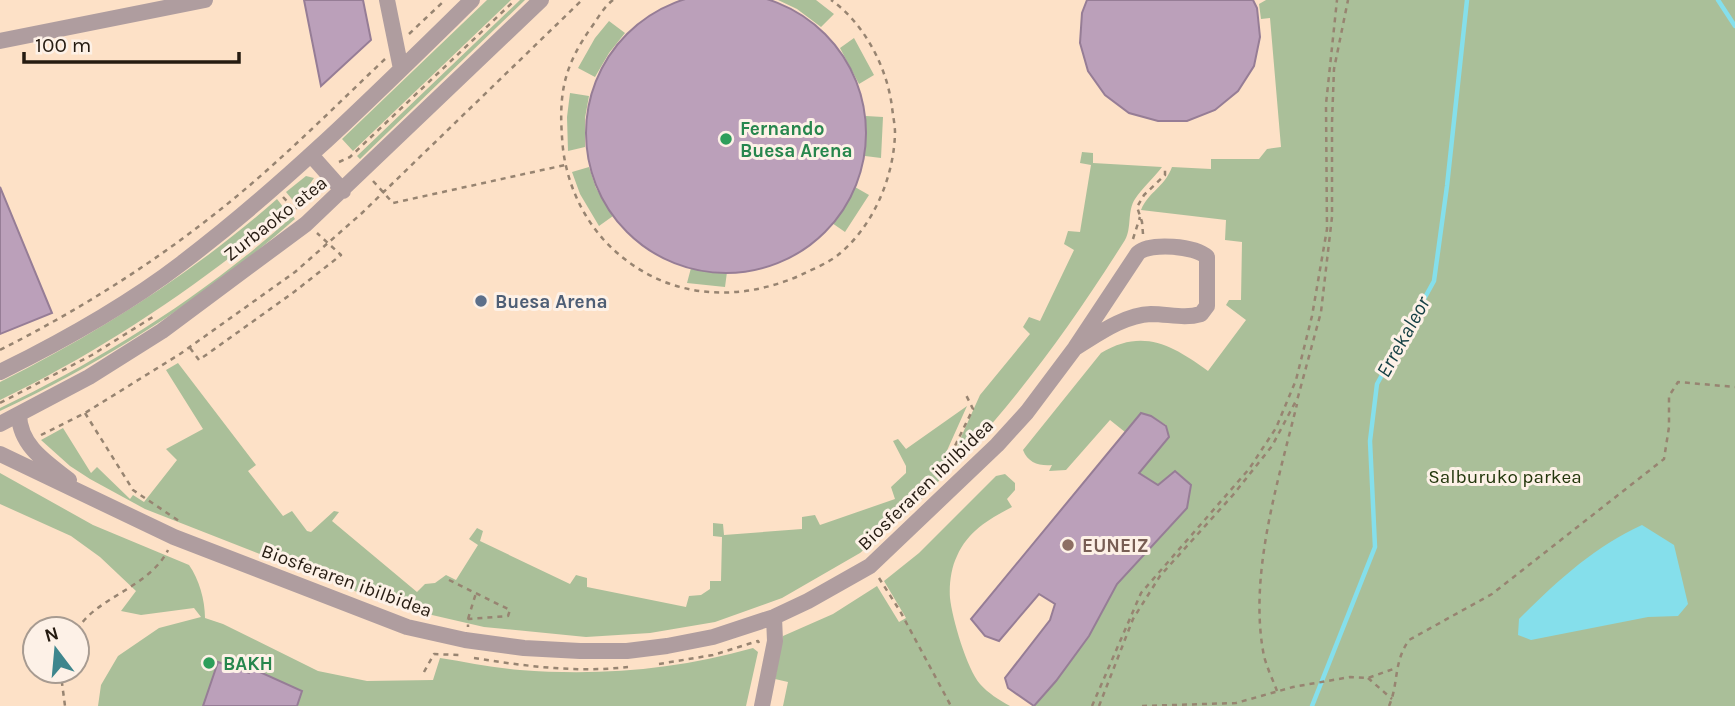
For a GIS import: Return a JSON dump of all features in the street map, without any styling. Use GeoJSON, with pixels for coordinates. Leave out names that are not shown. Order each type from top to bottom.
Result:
{"type":"FeatureCollection","features":[{"type":"Feature","properties":{"kind":"street"},"geometry":{"type":"LineString","coordinates":[[0,41],[205,0]]}},
{"type":"Feature","properties":{"kind":"street"},"geometry":{"type":"LineString","coordinates":[[387,0],[401,69]]}},
{"type":"Feature","properties":{"kind":"street","name":"Zurbaoko atea"},"geometry":{"type":"LineString","coordinates":[[0,372],[105,314],[169,272],[276,187],[472,0]]}},
{"type":"Feature","properties":{"kind":"street","name":"Zurbaoko atea"},"geometry":{"type":"LineString","coordinates":[[0,424],[89,377],[162,331],[306,224],[541,0]]}},
{"type":"Feature","properties":{"kind":"street"},"geometry":{"type":"LineString","coordinates":[[311,155],[343,191]]}},
{"type":"Feature","properties":{"kind":"street","name":"Biosferaren ibilbidea"},"geometry":{"type":"LineString","coordinates":[[0,454],[174,537],[407,627],[468,631],[524,648],[580,652],[627,650],[713,637],[774,617],[870,566],[973,469],[1027,412],[1075,348],[1138,253],[1136,248],[1192,249],[1201,251],[1207,257],[1207,306],[1202,314],[1192,317],[1151,314],[1128,319],[1075,348]]}},
{"type":"Feature","properties":{"kind":"street"},"geometry":{"type":"LineString","coordinates":[[19,415],[19,429],[26,442]]}},
{"type":"Feature","properties":{"kind":"street","name":"Biosferaren ibilbidea"},"geometry":{"type":"LineString","coordinates":[[26,442],[93,499]]}},
{"type":"Feature","properties":{"kind":"street"},"geometry":{"type":"LineString","coordinates":[[762,706],[775,641],[774,617]]}},
{"type":"Feature","properties":{"kind":"path"},"geometry":{"type":"LineString","coordinates":[[0,350],[50,325],[150,262],[208,219],[318,122],[444,0]]}},
{"type":"Feature","properties":{"kind":"path"},"geometry":{"type":"LineString","coordinates":[[274,228],[295,210],[325,170],[350,157],[515,0]]}},
{"type":"Feature","properties":{"kind":"path"},"geometry":{"type":"LineString","coordinates":[[26,442],[85,413],[190,347],[295,272],[383,192],[582,0]]}},
{"type":"Feature","properties":{"kind":"path"},"geometry":{"type":"LineString","coordinates":[[613,0],[587,33],[569,64],[561,97],[565,165],[576,197],[593,227],[616,252],[644,272],[675,286],[708,293],[743,293],[776,286],[838,255],[861,230],[879,201],[889,172],[895,133],[890,95],[880,64],[863,32],[831,0]]}},
{"type":"Feature","properties":{"kind":"path"},"geometry":{"type":"LineString","coordinates":[[1092,706],[1141,593],[1249,469],[1276,428],[1295,385],[1312,316],[1327,229],[1326,104],[1337,0]]}},
{"type":"Feature","properties":{"kind":"path"},"geometry":{"type":"LineString","coordinates":[[1277,691],[1264,659],[1259,616],[1264,550],[1322,298],[1332,217],[1334,69],[1348,0]]}},
{"type":"Feature","properties":{"kind":"path"},"geometry":{"type":"LineString","coordinates":[[318,122],[332,136]]}},
{"type":"Feature","properties":{"kind":"path"},"geometry":{"type":"LineString","coordinates":[[350,157],[393,203],[565,165]]}},
{"type":"Feature","properties":{"kind":"path"},"geometry":{"type":"LineString","coordinates":[[1136,248],[1140,217],[1137,207],[1144,195],[1165,175],[1165,167]]}},
{"type":"Feature","properties":{"kind":"path"},"geometry":{"type":"LineString","coordinates":[[190,347],[199,360],[341,255],[306,224],[263,173]]}},
{"type":"Feature","properties":{"kind":"path"},"geometry":{"type":"LineString","coordinates":[[1136,248],[1135,237],[1140,217]]}},
{"type":"Feature","properties":{"kind":"path"},"geometry":{"type":"LineString","coordinates":[[0,403],[92,355],[159,313]]}},
{"type":"Feature","properties":{"kind":"path"},"geometry":{"type":"LineString","coordinates":[[1389,706],[1396,668],[1401,652],[1409,640],[1492,594],[1664,459],[1669,427],[1669,396],[1678,382],[1735,387]]}},
{"type":"Feature","properties":{"kind":"path"},"geometry":{"type":"LineString","coordinates":[[1099,706],[1133,619],[1160,576],[1233,495],[1272,446],[1298,397],[1295,385]]}},
{"type":"Feature","properties":{"kind":"path"},"geometry":{"type":"LineString","coordinates":[[966,395],[973,409],[953,452],[973,469]]}},
{"type":"Feature","properties":{"kind":"path"},"geometry":{"type":"LineString","coordinates":[[173,523],[184,528]]}},
{"type":"Feature","properties":{"kind":"path"},"geometry":{"type":"LineString","coordinates":[[870,566],[900,611],[951,706]]}},
{"type":"Feature","properties":{"kind":"path"},"geometry":{"type":"LineString","coordinates":[[449,580],[510,610],[508,615],[468,619]]}},
{"type":"Feature","properties":{"kind":"path"},"geometry":{"type":"LineString","coordinates":[[424,672],[435,654],[460,656],[476,593]]}},
{"type":"Feature","properties":{"kind":"path"},"geometry":{"type":"LineString","coordinates":[[1142,706],[1236,703],[1277,691],[1332,680],[1368,678],[1396,668]]}},
{"type":"Feature","properties":{"kind":"path"},"geometry":{"type":"LineString","coordinates":[[1368,678],[1392,699]]}},
{"type":"Feature","properties":{"kind":"path"},"geometry":{"type":"LineString","coordinates":[[62,685],[65,706]]}},
{"type":"Feature","properties":{"kind":"green space"},"geometry":{"type":"Polygon","coordinates":[[[487,0],[511,0],[353,151],[342,139],[487,0]]]}},
{"type":"Feature","properties":{"kind":"green space"},"geometry":{"type":"Polygon","coordinates":[[[520,0],[525,0],[360,159],[357,156],[520,0]]]}},
{"type":"Feature","properties":{"kind":"green space"},"geometry":{"type":"Polygon","coordinates":[[[778,0],[816,0],[834,14],[821,27],[797,9],[778,0]]]}},
{"type":"Feature","properties":{"kind":"green space","name":"Salburuko parkea"},"geometry":{"type":"Polygon","coordinates":[[[1266,0],[1735,0],[1735,706],[1034,706],[1089,636],[1117,584],[1187,508],[1191,485],[1175,471],[1158,485],[1139,473],[1169,437],[1166,425],[1141,413],[1125,432],[1110,420],[1066,470],[1049,471],[1052,465],[1034,463],[1023,450],[1101,353],[1130,342],[1157,343],[1182,354],[1208,371],[1246,320],[1226,305],[1229,300],[1241,300],[1242,242],[1225,240],[1226,220],[1141,210],[1172,167],[1211,169],[1211,159],[1259,159],[1267,149],[1281,147],[1270,18],[1261,19],[1259,4],[1266,0]]]}},
{"type":"Feature","properties":{"kind":"green space"},"geometry":{"type":"Polygon","coordinates":[[[609,21],[625,33],[595,77],[578,68],[595,38],[609,21]]]}},
{"type":"Feature","properties":{"kind":"green space"},"geometry":{"type":"Polygon","coordinates":[[[854,38],[874,75],[859,84],[840,48],[854,38]]]}},
{"type":"Feature","properties":{"kind":"green space"},"geometry":{"type":"Polygon","coordinates":[[[570,93],[589,96],[585,118],[585,147],[568,151],[567,117],[570,93]]]}},
{"type":"Feature","properties":{"kind":"green space"},"geometry":{"type":"Polygon","coordinates":[[[866,116],[883,117],[881,158],[865,156],[866,116]]]}},
{"type":"Feature","properties":{"kind":"green space"},"geometry":{"type":"Polygon","coordinates":[[[1082,152],[1093,153],[1093,163],[1162,167],[1135,199],[1125,240],[1088,296],[1030,377],[965,454],[957,446],[980,395],[1030,334],[1023,327],[1029,317],[1040,321],[1074,250],[1064,244],[1068,231],[1080,232],[1091,165],[1080,163],[1082,152]]]}},
{"type":"Feature","properties":{"kind":"green space"},"geometry":{"type":"Polygon","coordinates":[[[589,167],[596,188],[613,216],[599,226],[580,194],[572,172],[589,167]]]}},
{"type":"Feature","properties":{"kind":"green space"},"geometry":{"type":"Polygon","coordinates":[[[306,176],[314,178],[296,204],[286,192],[306,176]]]}},
{"type":"Feature","properties":{"kind":"green space"},"geometry":{"type":"Polygon","coordinates":[[[855,187],[869,195],[845,232],[832,223],[855,187]]]}},
{"type":"Feature","properties":{"kind":"green space"},"geometry":{"type":"Polygon","coordinates":[[[277,199],[287,212],[185,291],[76,360],[0,400],[0,382],[74,343],[145,300],[212,252],[277,199]]]}},
{"type":"Feature","properties":{"kind":"green space"},"geometry":{"type":"Polygon","coordinates":[[[293,216],[295,219],[227,275],[154,326],[40,392],[0,411],[0,408],[116,346],[190,298],[260,245],[293,216]]]}},
{"type":"Feature","properties":{"kind":"green space"},"geometry":{"type":"Polygon","coordinates":[[[691,268],[727,272],[725,287],[687,283],[691,268]]]}},
{"type":"Feature","properties":{"kind":"green space"},"geometry":{"type":"Polygon","coordinates":[[[178,363],[256,465],[248,471],[283,516],[292,511],[307,531],[311,532],[334,511],[339,512],[332,521],[417,592],[425,584],[435,583],[446,575],[456,580],[478,545],[469,539],[477,528],[483,531],[480,541],[570,584],[576,575],[587,578],[587,587],[686,607],[689,596],[701,595],[710,589],[710,581],[721,581],[722,537],[713,536],[713,523],[723,524],[724,535],[802,529],[802,517],[815,515],[820,525],[895,499],[891,487],[906,473],[906,466],[893,441],[898,439],[906,449],[967,406],[945,455],[955,464],[915,506],[860,553],[782,598],[715,622],[650,633],[586,637],[484,627],[393,606],[145,509],[70,466],[41,440],[63,428],[91,473],[97,467],[130,499],[133,495],[144,502],[177,460],[166,449],[203,429],[166,370],[178,363]]]}},
{"type":"Feature","properties":{"kind":"green space"},"geometry":{"type":"Polygon","coordinates":[[[0,473],[93,525],[189,565],[201,590],[205,618],[223,624],[318,671],[367,681],[433,680],[440,658],[550,672],[637,670],[695,662],[753,648],[758,652],[746,706],[98,706],[101,685],[118,656],[159,628],[201,617],[194,608],[141,615],[121,611],[136,591],[100,557],[71,536],[0,504],[0,473]]]}},
{"type":"Feature","properties":{"kind":"green space"},"geometry":{"type":"Polygon","coordinates":[[[1005,474],[1015,483],[1015,490],[1007,499],[1012,507],[987,521],[967,539],[953,566],[950,593],[957,630],[975,677],[987,690],[1010,706],[783,706],[788,682],[775,679],[783,636],[833,614],[877,586],[899,622],[906,618],[884,581],[919,553],[996,476],[1005,474]]]}},
{"type":"Feature","properties":{"kind":"water"},"geometry":{"type":"Polygon","coordinates":[[[1642,525],[1674,545],[1688,604],[1678,616],[1648,617],[1531,640],[1518,635],[1519,619],[1562,579],[1608,543],[1642,525]]]}},
{"type":"Feature","properties":{"kind":"building","name":"Fernando Buesa Arena"},"geometry":{"type":"Polygon","coordinates":[[[726,-7],[753,-4],[780,4],[804,16],[825,34],[843,55],[855,79],[863,106],[866,133],[863,160],[855,187],[843,211],[825,232],[804,250],[780,262],[753,270],[726,273],[699,270],[672,262],[648,250],[627,232],[609,211],[597,187],[589,160],[586,133],[589,106],[597,79],[609,55],[627,34],[648,16],[672,4],[699,-4],[726,-7]]]}},
{"type":"Feature","properties":{"kind":"building"},"geometry":{"type":"Polygon","coordinates":[[[304,0],[363,0],[371,40],[321,86],[304,0]]]}},
{"type":"Feature","properties":{"kind":"building"},"geometry":{"type":"Polygon","coordinates":[[[1087,0],[1253,0],[1257,8],[1260,37],[1254,66],[1238,91],[1215,110],[1187,121],[1158,121],[1129,113],[1105,95],[1088,71],[1080,43],[1082,13],[1087,0]]]}},
{"type":"Feature","properties":{"kind":"building"},"geometry":{"type":"Polygon","coordinates":[[[0,187],[52,313],[0,334],[0,187]]]}},
{"type":"Feature","properties":{"kind":"building"},"geometry":{"type":"Polygon","coordinates":[[[1141,413],[1166,426],[1169,437],[1139,473],[1158,485],[1175,471],[1191,485],[1187,508],[1117,584],[1089,636],[1034,706],[1008,688],[1005,678],[1050,620],[1055,604],[1039,594],[999,641],[985,636],[971,619],[1141,413]]]}},
{"type":"Feature","properties":{"kind":"building"},"geometry":{"type":"Polygon","coordinates":[[[218,662],[249,673],[251,668],[302,691],[297,706],[203,706],[218,662]]]}},
{"type":"Feature","properties":{"kind":"waterway","name":"Errekaleor"},"geometry":{"type":"LineString","coordinates":[[1312,706],[1375,547],[1370,441],[1377,384],[1434,281],[1467,0]]}},
{"type":"Feature","properties":{"kind":"waterway"},"geometry":{"type":"LineString","coordinates":[[1718,0],[1735,26]]}},
{"type":"Feature","properties":{"kind":"place","name":"Fernando Buesa Arena"},"geometry":{"type":"Point","coordinates":[726,139]}},
{"type":"Feature","properties":{"kind":"place","name":"Buesa Arena"},"geometry":{"type":"Point","coordinates":[481,301]}},
{"type":"Feature","properties":{"kind":"place","name":"EUNEIZ"},"geometry":{"type":"Point","coordinates":[1068,545]}},
{"type":"Feature","properties":{"kind":"place","name":"BAKH"},"geometry":{"type":"Point","coordinates":[209,663]}}]}
